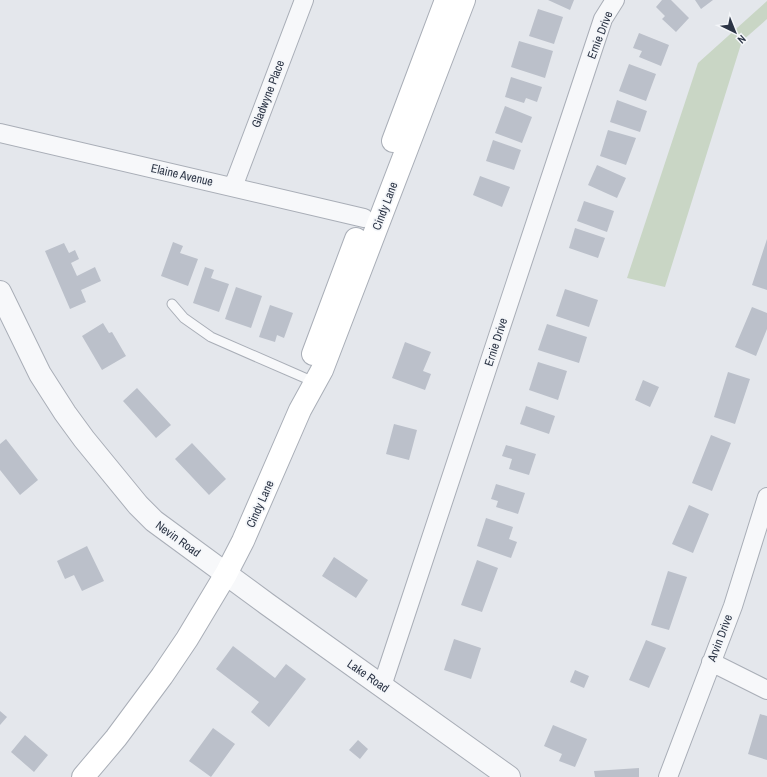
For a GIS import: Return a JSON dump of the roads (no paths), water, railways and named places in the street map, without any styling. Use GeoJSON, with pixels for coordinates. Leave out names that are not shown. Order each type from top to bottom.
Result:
{"type":"FeatureCollection","features":[{"type":"Feature","properties":{"kind":"main road","name":"Cindy Lane"},"geometry":{"type":"LineString","coordinates":[[300,410],[305,378],[327,315],[446,0]]}},
{"type":"Feature","properties":{"kind":"main road","name":"Cindy Lane"},"geometry":{"type":"LineString","coordinates":[[226,574],[243,541],[300,410],[322,370],[464,0]]}},
{"type":"Feature","properties":{"kind":"main road"},"geometry":{"type":"LineString","coordinates":[[83,777],[116,738],[162,676],[187,639],[226,574]]}},
{"type":"Feature","properties":{"kind":"street","name":"Gladwyne Place"},"geometry":{"type":"LineString","coordinates":[[233,187],[304,0]]}},
{"type":"Feature","properties":{"kind":"street","name":"Ernie Drive"},"geometry":{"type":"LineString","coordinates":[[382,686],[603,19],[615,0]]}},
{"type":"Feature","properties":{"kind":"street","name":"Elaine Avenue"},"geometry":{"type":"LineString","coordinates":[[0,133],[364,218]]}},
{"type":"Feature","properties":{"kind":"street","name":"Nevin Road"},"geometry":{"type":"LineString","coordinates":[[0,292],[40,374],[65,414],[84,439],[138,506],[154,521],[226,574]]}},
{"type":"Feature","properties":{"kind":"street","name":"Arvin Drive"},"geometry":{"type":"LineString","coordinates":[[668,777],[733,606],[767,497]]}},
{"type":"Feature","properties":{"kind":"street","name":"Lake Road"},"geometry":{"type":"LineString","coordinates":[[226,574],[510,777]]}},
{"type":"Feature","properties":{"kind":"street"},"geometry":{"type":"LineString","coordinates":[[711,662],[767,690]]}},
{"type":"Feature","properties":{"kind":"lane"},"geometry":{"type":"LineString","coordinates":[[172,304],[184,318],[211,337],[305,378]]}}]}
